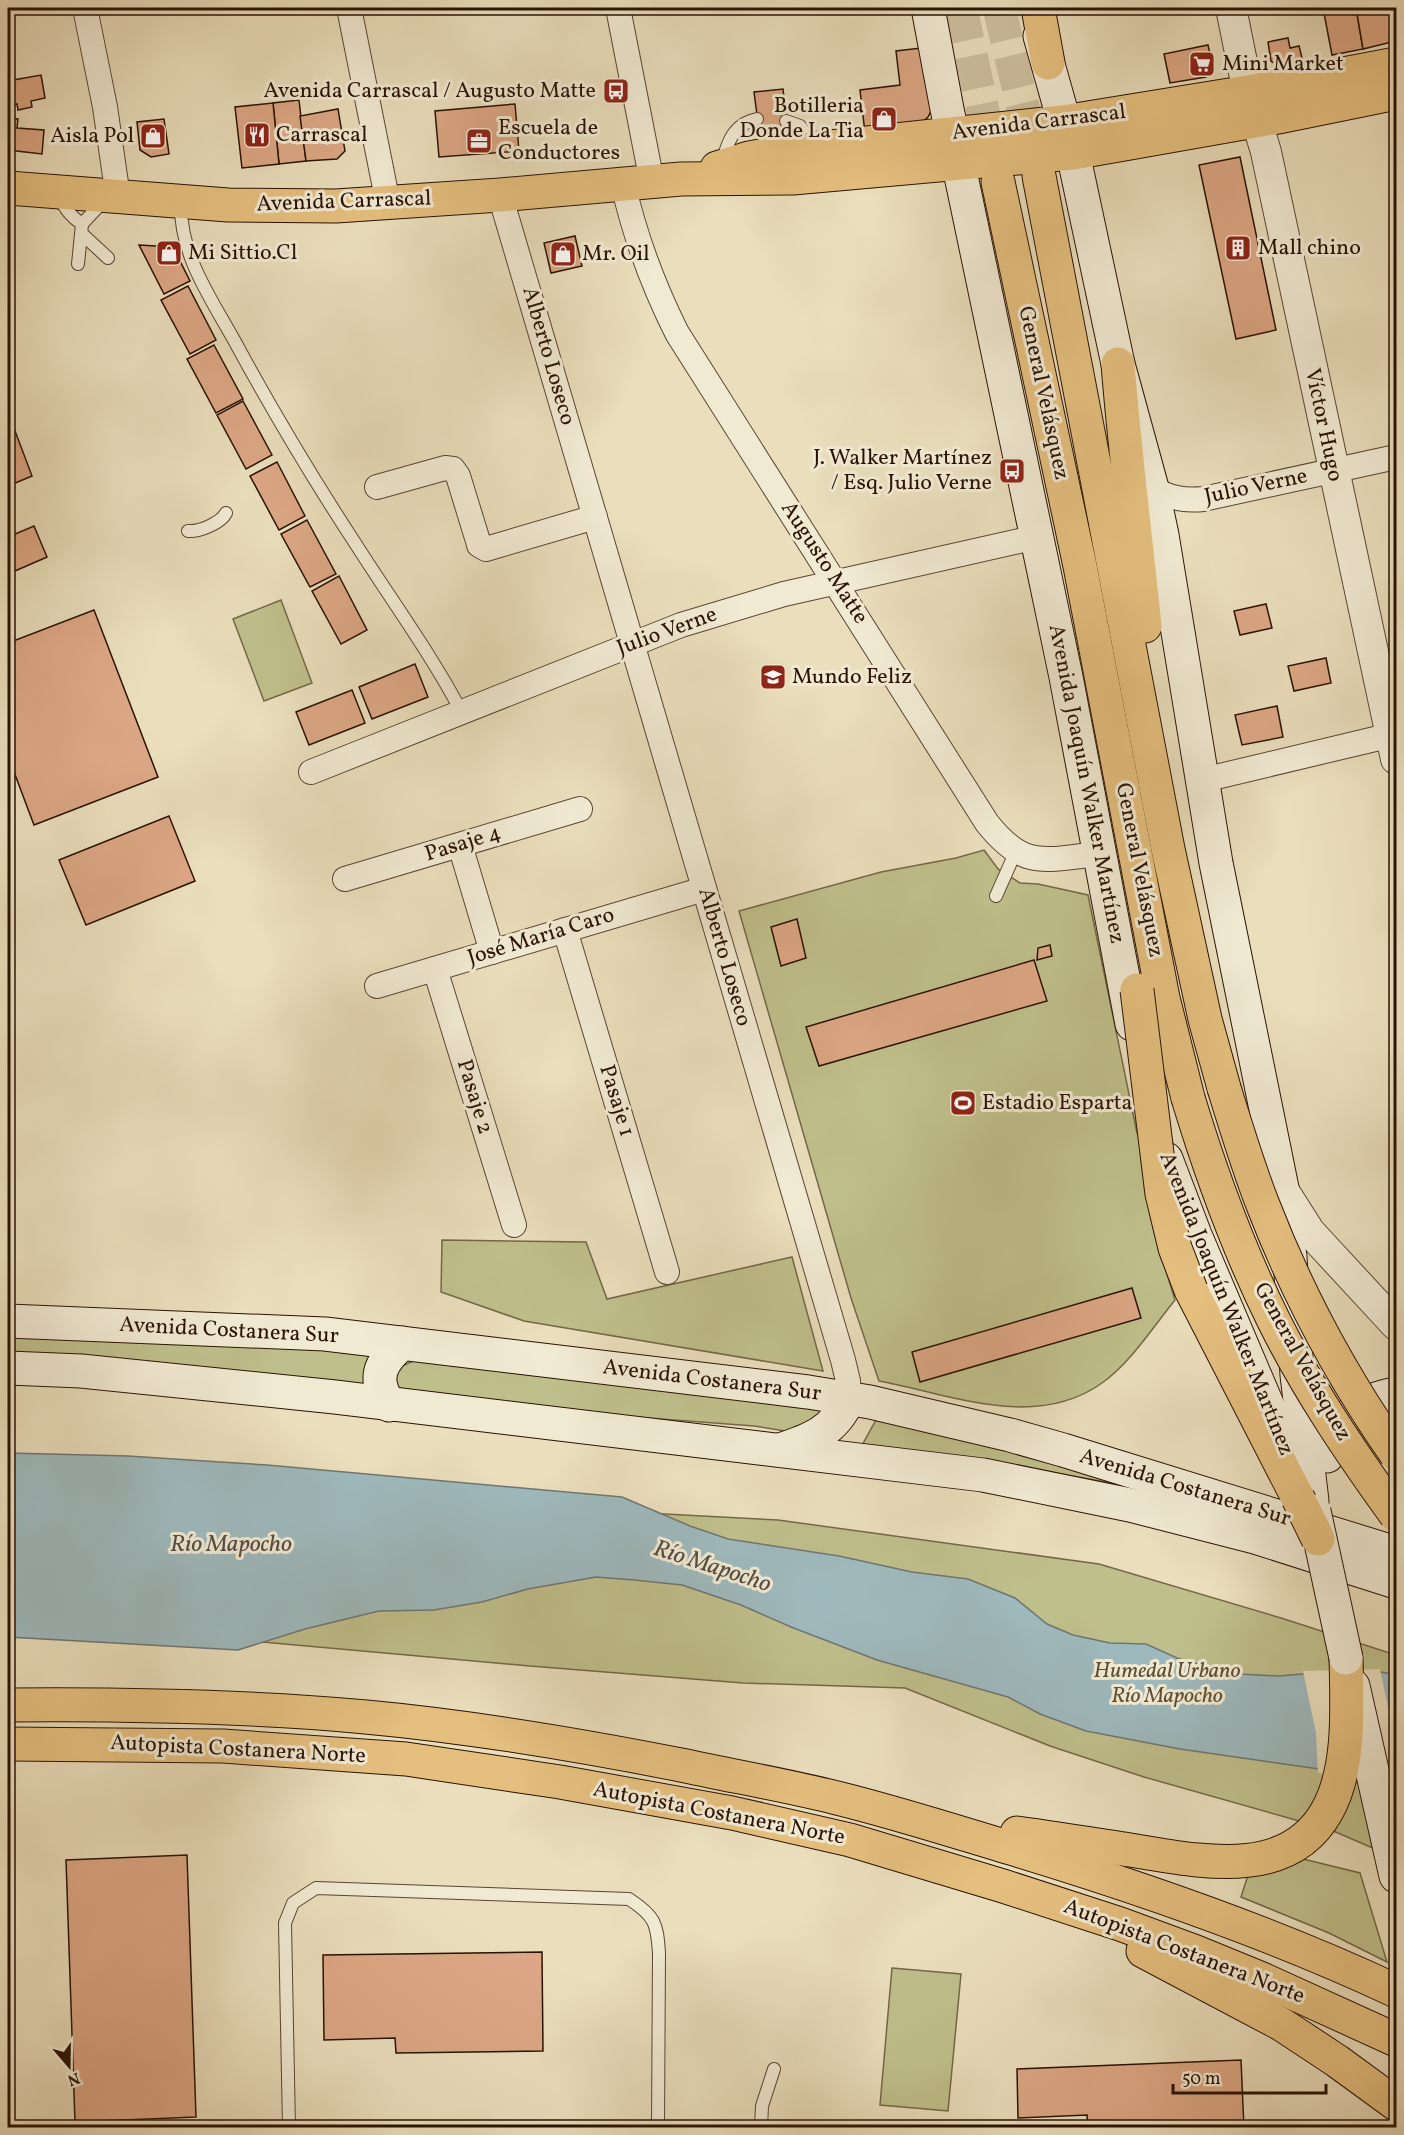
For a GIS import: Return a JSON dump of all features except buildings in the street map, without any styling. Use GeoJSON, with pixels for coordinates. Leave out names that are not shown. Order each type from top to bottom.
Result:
{"type":"FeatureCollection","features":[{"type":"Feature","properties":{"kind":"main road","name":"Avenida Joaquín Walker Martínez"},"geometry":{"type":"LineString","coordinates":[[928,8],[1066,677],[1138,1055],[1164,1154],[1195,1235],[1308,1500]]}},
{"type":"Feature","properties":{"kind":"main road","name":"Avenida Joaquín Walker Martínez"},"geometry":{"type":"LineString","coordinates":[[1030,8],[1068,137],[1118,364],[1152,488],[1164,545],[1227,925],[1282,1188],[1290,1257],[1308,1500]]}},
{"type":"Feature","properties":{"kind":"main road"},"geometry":{"type":"LineString","coordinates":[[1038,8],[1048,63]]}},
{"type":"Feature","properties":{"kind":"main road","name":"Avenida Carrascal"},"geometry":{"type":"LineString","coordinates":[[1253,106],[1396,64]]}},
{"type":"Feature","properties":{"kind":"main road","name":"Avenida Carrascal"},"geometry":{"type":"LineString","coordinates":[[8,188],[285,206],[388,203],[652,182],[793,178],[956,149],[1068,137],[1253,106],[1396,93]]}},
{"type":"Feature","properties":{"kind":"main road","name":"Avenida Carrascal"},"geometry":{"type":"LineString","coordinates":[[652,182],[749,158],[816,148],[956,149]]}},
{"type":"Feature","properties":{"kind":"main road","name":"General Velásquez"},"geometry":{"type":"LineString","coordinates":[[1039,176],[1168,849],[1197,987],[1224,1088],[1262,1203],[1292,1275],[1335,1356],[1396,1454]]}},
{"type":"Feature","properties":{"kind":"main road","name":"General Velásquez"},"geometry":{"type":"LineString","coordinates":[[998,182],[1080,566],[1163,998],[1188,1098],[1218,1190],[1274,1320],[1315,1394],[1396,1515]]}},
{"type":"Feature","properties":{"kind":"main road"},"geometry":{"type":"LineString","coordinates":[[1118,364],[1125,450],[1135,524],[1168,849]]}},
{"type":"Feature","properties":{"kind":"main road"},"geometry":{"type":"LineString","coordinates":[[1121,776],[1137,990],[1162,1194],[1175,1248],[1191,1290],[1308,1500],[1396,1876]]}},
{"type":"Feature","properties":{"kind":"main road","name":"Avenida Costanera Sur"},"geometry":{"type":"LineString","coordinates":[[8,1321],[274,1331],[402,1343],[849,1398],[1010,1435],[1396,1553]]}},
{"type":"Feature","properties":{"kind":"main road"},"geometry":{"type":"LineString","coordinates":[[389,1405],[380,1387],[380,1371],[389,1355],[402,1343]]}},
{"type":"Feature","properties":{"kind":"main road","name":"Avenida Costanera Sur"},"geometry":{"type":"LineString","coordinates":[[8,1368],[81,1371],[335,1397],[983,1475],[1130,1505],[1255,1537],[1396,1582]]}},
{"type":"Feature","properties":{"kind":"main road"},"geometry":{"type":"LineString","coordinates":[[1308,1500],[1339,1426],[1349,1414],[1362,1406],[1396,1394]]}},
{"type":"Feature","properties":{"kind":"main road"},"geometry":{"type":"LineString","coordinates":[[778,1451],[818,1435],[842,1414],[849,1398]]}},
{"type":"Feature","properties":{"kind":"main road"},"geometry":{"type":"LineString","coordinates":[[900,1814],[1212,1862],[1254,1860],[1286,1850],[1299,1842],[1320,1822],[1328,1810],[1340,1772],[1347,1702],[1346,1658]]}},
{"type":"Feature","properties":{"kind":"main road","name":"Autopista Costanera Norte"},"geometry":{"type":"LineString","coordinates":[[8,1705],[180,1706],[363,1717],[446,1726],[643,1758],[828,1796],[900,1814],[1205,1912],[1312,1953],[1396,1991]]}},
{"type":"Feature","properties":{"kind":"main road","name":"Autopista Costanera Norte"},"geometry":{"type":"LineString","coordinates":[[8,1744],[223,1746],[351,1754],[447,1765],[560,1782],[732,1813],[850,1840],[1120,1924],[1196,1952],[1314,2001],[1396,2040]]}},
{"type":"Feature","properties":{"kind":"main road"},"geometry":{"type":"LineString","coordinates":[[1003,1886],[1091,1925],[1256,2010],[1309,2042],[1396,2104]]}},
{"type":"Feature","properties":{"kind":"street"},"geometry":{"type":"LineString","coordinates":[[85,8],[107,118],[110,196]]}},
{"type":"Feature","properties":{"kind":"street"},"geometry":{"type":"LineString","coordinates":[[349,8],[388,203]]}},
{"type":"Feature","properties":{"kind":"street","name":"Augusto Matte"},"geometry":{"type":"LineString","coordinates":[[618,8],[652,182],[640,249],[677,333],[837,582],[987,823],[1005,842],[1029,858],[1047,861],[1098,854]]}},
{"type":"Feature","properties":{"kind":"street","name":"Víctor Hugo"},"geometry":{"type":"LineString","coordinates":[[1231,8],[1395,743]]}},
{"type":"Feature","properties":{"kind":"street","name":"Alberto Loseco"},"geometry":{"type":"LineString","coordinates":[[500,195],[843,1360],[849,1398]]}},
{"type":"Feature","properties":{"kind":"street","name":"Julio Verne"},"geometry":{"type":"LineString","coordinates":[[1152,488],[1171,497],[1192,500],[1396,457]]}},
{"type":"Feature","properties":{"kind":"street"},"geometry":{"type":"LineString","coordinates":[[377,487],[445,468],[453,469],[458,476],[479,545],[486,549],[595,517]]}},
{"type":"Feature","properties":{"kind":"street","name":"Julio Verne"},"geometry":{"type":"LineString","coordinates":[[311,772],[632,643],[732,609],[837,582],[1037,537]]}},
{"type":"Feature","properties":{"kind":"street"},"geometry":{"type":"LineString","coordinates":[[1203,780],[1395,743]]}},
{"type":"Feature","properties":{"kind":"street","name":"Pasaje 4"},"geometry":{"type":"LineString","coordinates":[[345,879],[580,809]]}},
{"type":"Feature","properties":{"kind":"street"},"geometry":{"type":"LineString","coordinates":[[460,845],[492,952]]}},
{"type":"Feature","properties":{"kind":"street","name":"José María Caro"},"geometry":{"type":"LineString","coordinates":[[377,986],[704,889]]}},
{"type":"Feature","properties":{"kind":"street","name":"Pasaje 1"},"geometry":{"type":"LineString","coordinates":[[565,930],[668,1272]]}},
{"type":"Feature","properties":{"kind":"street","name":"Pasaje 2"},"geometry":{"type":"LineString","coordinates":[[435,969],[514,1225]]}},
{"type":"Feature","properties":{"kind":"street"},"geometry":{"type":"LineString","coordinates":[[1282,1188],[1300,1219],[1320,1245],[1396,1325]]}},
{"type":"Feature","properties":{"kind":"lane"},"geometry":{"type":"LineString","coordinates":[[722,166],[728,140],[748,121],[757,119]]}},
{"type":"Feature","properties":{"kind":"lane"},"geometry":{"type":"LineString","coordinates":[[786,120],[800,126],[816,148]]}},
{"type":"Feature","properties":{"kind":"lane"},"geometry":{"type":"LineString","coordinates":[[57,192],[63,206],[108,258]]}},
{"type":"Feature","properties":{"kind":"lane"},"geometry":{"type":"LineString","coordinates":[[78,264],[82,229],[98,207],[110,196]]}},
{"type":"Feature","properties":{"kind":"lane"},"geometry":{"type":"LineString","coordinates":[[181,201],[182,226],[188,250],[250,370],[319,487],[435,664],[461,711]]}},
{"type":"Feature","properties":{"kind":"lane"},"geometry":{"type":"LineString","coordinates":[[188,531],[195,532],[223,519],[226,513]]}},
{"type":"Feature","properties":{"kind":"lane"},"geometry":{"type":"LineString","coordinates":[[996,896],[1016,851]]}},
{"type":"Feature","properties":{"kind":"lane"},"geometry":{"type":"LineString","coordinates":[[289,2127],[285,1923],[292,1903],[316,1888],[629,1899],[647,1911],[657,1932],[659,1953],[658,2127]]}},
{"type":"Feature","properties":{"kind":"lane"},"geometry":{"type":"LineString","coordinates":[[761,2127],[762,2106],[774,2069]]}},
{"type":"Feature","properties":{"kind":"green space"},"geometry":{"type":"Polygon","coordinates":[[[281,600],[312,683],[264,701],[233,619],[281,600]]]}},
{"type":"Feature","properties":{"kind":"green space","name":"Estadio Esparta"},"geometry":{"type":"Polygon","coordinates":[[[984,850],[998,869],[1020,883],[1038,884],[1088,895],[1137,1133],[1144,1131],[1159,1248],[1175,1300],[1132,1355],[1113,1375],[1076,1397],[1049,1405],[1021,1407],[992,1405],[879,1381],[851,1298],[739,911],[881,872],[956,858],[984,850]]]}},
{"type":"Feature","properties":{"kind":"green space"},"geometry":{"type":"Polygon","coordinates":[[[442,1240],[586,1242],[607,1299],[792,1257],[823,1371],[524,1321],[441,1292],[442,1240]]]}},
{"type":"Feature","properties":{"kind":"green space"},"geometry":{"type":"Polygon","coordinates":[[[8,1328],[375,1347],[373,1391],[8,1357],[8,1328]]]}},
{"type":"Feature","properties":{"kind":"green space"},"geometry":{"type":"Polygon","coordinates":[[[413,1361],[829,1407],[817,1419],[785,1431],[754,1426],[407,1400],[395,1383],[396,1369],[413,1361]]]}},
{"type":"Feature","properties":{"kind":"green space"},"geometry":{"type":"Polygon","coordinates":[[[881,1411],[1261,1519],[1106,1482],[1049,1472],[860,1449],[881,1411]]]}},
{"type":"Feature","properties":{"kind":"green space","name":"Humedal Urbano Río Mapocho"},"geometry":{"type":"Polygon","coordinates":[[[8,1462],[570,1509],[778,1520],[1099,1564],[1396,1655],[1396,1858],[1331,1830],[1144,1777],[1050,1746],[905,1688],[743,1683],[130,1630],[8,1462]]]}},
{"type":"Feature","properties":{"kind":"green space"},"geometry":{"type":"Polygon","coordinates":[[[1299,1858],[1360,1873],[1387,1962],[1329,1933],[1241,1897],[1248,1875],[1299,1858]]]}},
{"type":"Feature","properties":{"kind":"green space"},"geometry":{"type":"Polygon","coordinates":[[[892,1968],[961,1974],[948,2111],[880,2105],[892,1968]]]}},
{"type":"Feature","properties":{"kind":"water","name":"Humedal Urbano Río Mapocho"},"geometry":{"type":"Polygon","coordinates":[[[8,1453],[128,1456],[267,1465],[622,1497],[690,1526],[728,1539],[839,1556],[912,1572],[968,1579],[1015,1598],[1047,1624],[1073,1635],[1110,1643],[1146,1644],[1177,1658],[1212,1668],[1240,1674],[1279,1676],[1381,1672],[1396,1675],[1396,1780],[1180,1749],[1086,1731],[1040,1714],[1008,1697],[877,1660],[741,1605],[682,1585],[634,1580],[596,1577],[528,1589],[482,1602],[434,1610],[379,1611],[305,1629],[238,1650],[8,1637],[8,1453]]]}},
{"type":"Feature","properties":{"kind":"pier"},"geometry":{"type":"Polygon","coordinates":[[[1380,1669],[1396,1746],[1396,1783],[1318,1773],[1316,1733],[1303,1671],[1380,1669]]]}},
{"type":"Feature","properties":{"kind":"tunnel"},"geometry":{"type":"LineString","coordinates":[[961,8],[993,158]]}},
{"type":"Feature","properties":{"kind":"tunnel"},"geometry":{"type":"LineString","coordinates":[[999,8],[1034,153]]}},
{"type":"Feature","properties":{"kind":"place","name":"Mini Market"},"geometry":{"type":"Point","coordinates":[1202,64]}},
{"type":"Feature","properties":{"kind":"place","name":"Avenida Carrascal / Augusto Matte"},"geometry":{"type":"Point","coordinates":[616,91]}},
{"type":"Feature","properties":{"kind":"place","name":"Botilleria Donde La Tia"},"geometry":{"type":"Point","coordinates":[884,119]}},
{"type":"Feature","properties":{"kind":"place","name":"Carrascal"},"geometry":{"type":"Point","coordinates":[257,135]}},
{"type":"Feature","properties":{"kind":"place","name":"Aisla Pol"},"geometry":{"type":"Point","coordinates":[153,136]}},
{"type":"Feature","properties":{"kind":"place","name":"Escuela de Conductores"},"geometry":{"type":"Point","coordinates":[479,141]}},
{"type":"Feature","properties":{"kind":"place","name":"Mall chino"},"geometry":{"type":"Point","coordinates":[1238,248]}},
{"type":"Feature","properties":{"kind":"place","name":"Mi Sittio.Cl"},"geometry":{"type":"Point","coordinates":[169,253]}},
{"type":"Feature","properties":{"kind":"place","name":"Mr. Oil"},"geometry":{"type":"Point","coordinates":[563,254]}},
{"type":"Feature","properties":{"kind":"place","name":"J. Walker Martínez / Esq. Julio Verne"},"geometry":{"type":"Point","coordinates":[1012,471]}},
{"type":"Feature","properties":{"kind":"place","name":"Mundo Feliz"},"geometry":{"type":"Point","coordinates":[773,677]}},
{"type":"Feature","properties":{"kind":"place","name":"Estadio Esparta"},"geometry":{"type":"Point","coordinates":[963,1103]}},
{"type":"Feature","properties":{"kind":"water label","name":"Río Mapocho"},"geometry":{"type":"Point","coordinates":[231,1545]}},
{"type":"Feature","properties":{"kind":"water label","name":"Río Mapocho"},"geometry":{"type":"Point","coordinates":[712,1567]}}]}
